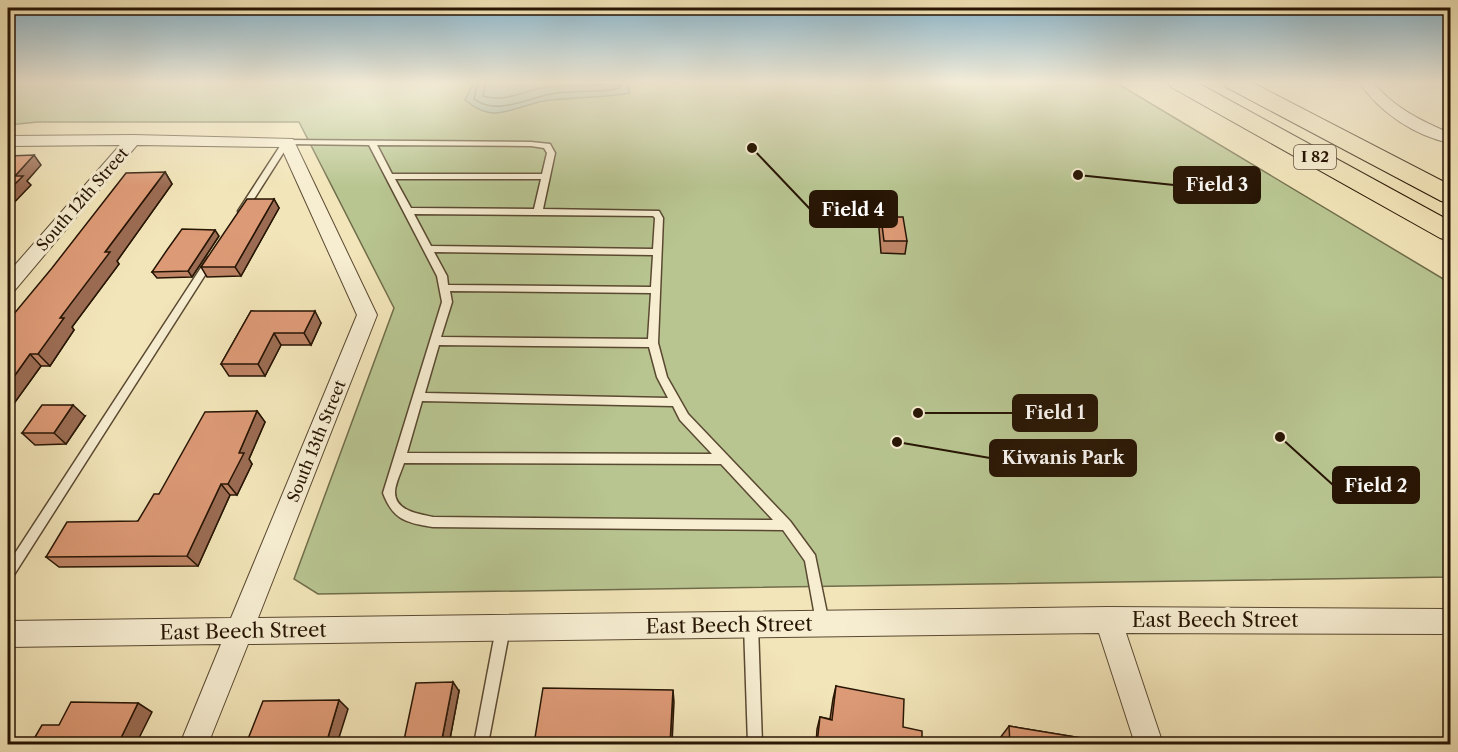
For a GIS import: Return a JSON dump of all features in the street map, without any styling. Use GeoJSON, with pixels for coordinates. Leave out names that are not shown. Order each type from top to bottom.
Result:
{"type":"FeatureCollection","features":[{"type":"Feature","properties":{"kind":"highway","name":"I 82"},"geometry":{"type":"LineString","coordinates":[[1242,117],[1450,232]]}},
{"type":"Feature","properties":{"kind":"highway","name":"I 82"},"geometry":{"type":"LineString","coordinates":[[1301,117],[1450,195]]}},
{"type":"Feature","properties":{"kind":"street"},"geometry":{"type":"LineString","coordinates":[[1404,117],[1427,130],[1450,138]]}},
{"type":"Feature","properties":{"kind":"street","name":"South 12th Street"},"geometry":{"type":"LineString","coordinates":[[8,285],[133,140]]}},
{"type":"Feature","properties":{"kind":"street"},"geometry":{"type":"LineString","coordinates":[[8,141],[287,142]]}},
{"type":"Feature","properties":{"kind":"street","name":"South 13th Street"},"geometry":{"type":"LineString","coordinates":[[194,744],[367,315],[287,142]]}},
{"type":"Feature","properties":{"kind":"street"},"geometry":{"type":"LineString","coordinates":[[1108,620],[1149,744]]}},
{"type":"Feature","properties":{"kind":"street","name":"East Beech Street"},"geometry":{"type":"LineString","coordinates":[[8,634],[1108,620],[1450,622]]}},
{"type":"Feature","properties":{"kind":"lane"},"geometry":{"type":"LineString","coordinates":[[235,222],[287,142],[547,146],[551,153],[538,211]]}},
{"type":"Feature","properties":{"kind":"lane"},"geometry":{"type":"LineString","coordinates":[[372,143],[446,288],[447,302],[389,493],[392,504],[406,517],[433,522],[786,525]]}},
{"type":"Feature","properties":{"kind":"lane"},"geometry":{"type":"LineString","coordinates":[[390,176],[546,177]]}},
{"type":"Feature","properties":{"kind":"lane"},"geometry":{"type":"LineString","coordinates":[[408,211],[656,213],[660,218],[653,343],[662,377],[684,417],[786,525],[811,559],[822,624]]}},
{"type":"Feature","properties":{"kind":"lane"},"geometry":{"type":"LineString","coordinates":[[428,249],[658,252]]}},
{"type":"Feature","properties":{"kind":"lane"},"geometry":{"type":"LineString","coordinates":[[8,574],[215,253]]}},
{"type":"Feature","properties":{"kind":"lane"},"geometry":{"type":"LineString","coordinates":[[446,288],[656,290]]}},
{"type":"Feature","properties":{"kind":"lane"},"geometry":{"type":"LineString","coordinates":[[435,341],[653,343]]}},
{"type":"Feature","properties":{"kind":"lane"},"geometry":{"type":"LineString","coordinates":[[418,397],[676,402]]}},
{"type":"Feature","properties":{"kind":"lane"},"geometry":{"type":"LineString","coordinates":[[399,458],[723,459]]}},
{"type":"Feature","properties":{"kind":"lane"},"geometry":{"type":"LineString","coordinates":[[751,624],[755,744]]}},
{"type":"Feature","properties":{"kind":"lane"},"geometry":{"type":"LineString","coordinates":[[481,744],[503,628]]}},
{"type":"Feature","properties":{"kind":"green space"},"geometry":{"type":"Polygon","coordinates":[[[8,117],[1173,117],[1450,283],[1450,577],[318,594],[294,579],[394,308],[299,122],[38,122],[8,125],[8,117]]]}},
{"type":"Feature","properties":{"kind":"building"},"geometry":{"type":"Polygon","coordinates":[[[34,155],[15,176],[23,176],[8,191],[8,156],[34,155]]]}},
{"type":"Feature","properties":{"kind":"building"},"geometry":{"type":"Polygon","coordinates":[[[165,172],[105,252],[110,252],[60,318],[64,318],[38,354],[30,354],[8,385],[8,321],[126,173],[165,172]]]}},
{"type":"Feature","properties":{"kind":"building"},"geometry":{"type":"Polygon","coordinates":[[[247,199],[274,199],[235,267],[201,267],[247,199]]]}},
{"type":"Feature","properties":{"kind":"building"},"geometry":{"type":"Polygon","coordinates":[[[881,217],[903,217],[907,241],[884,241],[881,217]]]}},
{"type":"Feature","properties":{"kind":"building"},"geometry":{"type":"Polygon","coordinates":[[[182,229],[215,230],[188,271],[152,272],[167,250],[182,229]]]}},
{"type":"Feature","properties":{"kind":"building"},"geometry":{"type":"Polygon","coordinates":[[[251,311],[315,311],[304,333],[274,333],[258,364],[221,364],[251,311]]]}},
{"type":"Feature","properties":{"kind":"building"},"geometry":{"type":"Polygon","coordinates":[[[42,405],[73,405],[54,433],[22,433],[42,405]]]}},
{"type":"Feature","properties":{"kind":"building"},"geometry":{"type":"Polygon","coordinates":[[[257,411],[239,453],[244,453],[228,484],[221,484],[187,556],[46,557],[67,522],[138,521],[154,494],[159,494],[205,412],[257,411]]]}},
{"type":"Feature","properties":{"kind":"building"},"geometry":{"type":"Polygon","coordinates":[[[453,682],[442,739],[404,740],[416,683],[453,682]]]}},
{"type":"Feature","properties":{"kind":"building"},"geometry":{"type":"Polygon","coordinates":[[[836,686],[904,699],[903,727],[922,731],[922,744],[817,744],[820,717],[832,720],[836,686]]]}},
{"type":"Feature","properties":{"kind":"building"},"geometry":{"type":"Polygon","coordinates":[[[543,688],[673,690],[670,744],[534,744],[543,688]]]}},
{"type":"Feature","properties":{"kind":"building"},"geometry":{"type":"Polygon","coordinates":[[[339,700],[326,744],[246,744],[263,701],[339,700]]]}},
{"type":"Feature","properties":{"kind":"building"},"geometry":{"type":"Polygon","coordinates":[[[71,702],[138,703],[118,744],[31,744],[42,725],[59,725],[71,702]]]}},
{"type":"Feature","properties":{"kind":"building"},"geometry":{"type":"Polygon","coordinates":[[[1009,726],[1118,744],[1010,744],[1009,726]]]}},
{"type":"Feature","properties":{"kind":"building"},"geometry":{"type":"Polygon","coordinates":[[[341,743],[390,744],[340,744],[341,743]]]}},
{"type":"Feature","properties":{"kind":"place","name":"Field 4"},"geometry":{"type":"Point","coordinates":[752,148]}},
{"type":"Feature","properties":{"kind":"place","name":"Field 3"},"geometry":{"type":"Point","coordinates":[1078,175]}},
{"type":"Feature","properties":{"kind":"place","name":"Field 1"},"geometry":{"type":"Point","coordinates":[918,413]}},
{"type":"Feature","properties":{"kind":"place","name":"Field 2"},"geometry":{"type":"Point","coordinates":[1280,437]}},
{"type":"Feature","properties":{"kind":"place","name":"Kiwanis Park"},"geometry":{"type":"Point","coordinates":[897,442]}}]}
